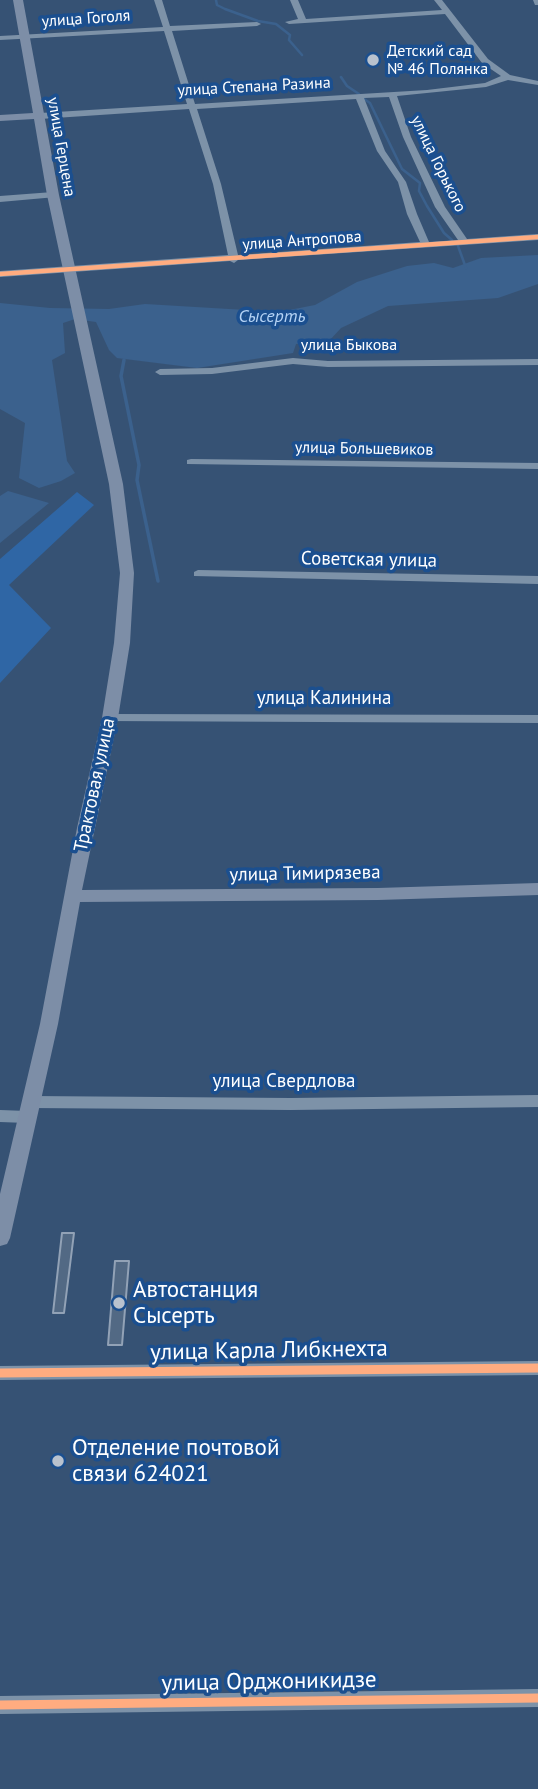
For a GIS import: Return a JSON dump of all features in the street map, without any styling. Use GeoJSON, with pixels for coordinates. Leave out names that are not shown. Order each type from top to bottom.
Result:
{"type":"FeatureCollection","features":[{"type":"Feature","properties":{"kind":"main road","name":"улица Герцена"},"geometry":{"type":"LineString","coordinates":[[18,0],[52,195],[77,299]]}},
{"type":"Feature","properties":{"kind":"main road","name":"улица Степана Разина"},"geometry":{"type":"LineString","coordinates":[[0,118],[40,116]]}},
{"type":"Feature","properties":{"kind":"main road","name":"Трактовая улица"},"geometry":{"type":"LineString","coordinates":[[0,1238],[110,718],[122,643],[127,573],[116,484],[77,299]]}},
{"type":"Feature","properties":{"kind":"main road","name":"улица Тимирязева"},"geometry":{"type":"LineString","coordinates":[[73,896],[378,894],[538,889]]}},
{"type":"Feature","properties":{"kind":"street"},"geometry":{"type":"LineString","coordinates":[[158,0],[217,184],[233,260]]}},
{"type":"Feature","properties":{"kind":"street"},"geometry":{"type":"LineString","coordinates":[[294,0],[303,21]]}},
{"type":"Feature","properties":{"kind":"street"},"geometry":{"type":"LineString","coordinates":[[438,0],[477,54],[507,77],[538,83]]}},
{"type":"Feature","properties":{"kind":"street"},"geometry":{"type":"LineString","coordinates":[[289,22],[446,12]]}},
{"type":"Feature","properties":{"kind":"street","name":"улица Гоголя"},"geometry":{"type":"LineString","coordinates":[[0,38],[257,24]]}},
{"type":"Feature","properties":{"kind":"street","name":"улица Степана Разина"},"geometry":{"type":"LineString","coordinates":[[40,116],[392,95],[474,87],[507,77]]}},
{"type":"Feature","properties":{"kind":"street","name":"улица Горького"},"geometry":{"type":"LineString","coordinates":[[392,95],[407,137],[429,184],[464,242]]}},
{"type":"Feature","properties":{"kind":"street"},"geometry":{"type":"LineString","coordinates":[[359,97],[381,151],[402,182],[426,245]]}},
{"type":"Feature","properties":{"kind":"street"},"geometry":{"type":"LineString","coordinates":[[0,199],[52,195]]}},
{"type":"Feature","properties":{"kind":"street","name":"улица Антропова"},"geometry":{"type":"LineString","coordinates":[[1,274],[538,237]]}},
{"type":"Feature","properties":{"kind":"street","name":"улица Быкова"},"geometry":{"type":"LineString","coordinates":[[160,372],[212,371],[293,361],[328,364],[538,362]]}},
{"type":"Feature","properties":{"kind":"street"},"geometry":{"type":"LineString","coordinates":[[538,362],[538,368]]}},
{"type":"Feature","properties":{"kind":"street","name":"улица Большевиков"},"geometry":{"type":"LineString","coordinates":[[191,462],[538,466]]}},
{"type":"Feature","properties":{"kind":"street","name":"Советская улица"},"geometry":{"type":"LineString","coordinates":[[198,574],[538,580]]}},
{"type":"Feature","properties":{"kind":"street","name":"улица Калинина"},"geometry":{"type":"LineString","coordinates":[[110,718],[538,719]]}},
{"type":"Feature","properties":{"kind":"street","name":"улица Свердлова"},"geometry":{"type":"LineString","coordinates":[[0,1116],[29,1109],[538,1101]]}},
{"type":"Feature","properties":{"kind":"street","name":"улица Карла Либкнехта"},"geometry":{"type":"LineString","coordinates":[[0,1373],[538,1368]]}},
{"type":"Feature","properties":{"kind":"street","name":"улица Орджоникидзе"},"geometry":{"type":"LineString","coordinates":[[0,1705],[538,1698]]}},
{"type":"Feature","properties":{"kind":"shaded area"},"geometry":{"type":"Polygon","coordinates":[[[77,492],[94,505],[9,585],[51,628],[0,683],[0,559],[77,492]]]}},
{"type":"Feature","properties":{"kind":"water","name":"Сысерть"},"geometry":{"type":"Polygon","coordinates":[[[538,255],[538,284],[498,298],[388,306],[341,328],[329,341],[296,344],[293,353],[197,368],[117,358],[109,350],[96,322],[75,319],[63,323],[65,353],[52,360],[67,461],[75,473],[39,488],[19,478],[25,423],[0,409],[0,303],[50,308],[109,309],[145,304],[279,312],[315,305],[357,282],[407,266],[434,263],[453,268],[481,258],[538,255]]]}},
{"type":"Feature","properties":{"kind":"water"},"geometry":{"type":"Polygon","coordinates":[[[8,491],[49,503],[0,543],[0,496],[8,491]]]}},
{"type":"Feature","properties":{"kind":"building"},"geometry":{"type":"Polygon","coordinates":[[[62,1233],[74,1233],[64,1313],[53,1313],[62,1233]]]}},
{"type":"Feature","properties":{"kind":"building","name":"Автостанция Сысерть"},"geometry":{"type":"Polygon","coordinates":[[[115,1261],[129,1261],[122,1345],[108,1345],[115,1261]]]}},
{"type":"Feature","properties":{"kind":"waterway"},"geometry":{"type":"LineString","coordinates":[[216,0],[217,5],[225,9],[258,21],[276,24],[290,35],[289,40],[302,55]]}},
{"type":"Feature","properties":{"kind":"waterway"},"geometry":{"type":"LineString","coordinates":[[341,77],[347,86],[359,94]]}},
{"type":"Feature","properties":{"kind":"waterway"},"geometry":{"type":"LineString","coordinates":[[364,99],[370,103],[402,169],[420,183],[419,191],[427,206],[444,233],[452,240]]}},
{"type":"Feature","properties":{"kind":"waterway"},"geometry":{"type":"LineString","coordinates":[[458,246],[466,268]]}},
{"type":"Feature","properties":{"kind":"waterway"},"geometry":{"type":"LineString","coordinates":[[124,360],[121,376],[139,465],[137,480],[158,581]]}},
{"type":"Feature","properties":{"kind":"cycle path"},"geometry":{"type":"LineString","coordinates":[[0,274],[538,237]]}},
{"type":"Feature","properties":{"kind":"cycle path"},"geometry":{"type":"LineString","coordinates":[[0,1373],[538,1368]]}},
{"type":"Feature","properties":{"kind":"cycle path"},"geometry":{"type":"LineString","coordinates":[[0,1705],[538,1698]]}},
{"type":"Feature","properties":{"kind":"place","name":"Детский сад № 46 Полянка"},"geometry":{"type":"Point","coordinates":[373,60]}},
{"type":"Feature","properties":{"kind":"place","name":"Автостанция Сысерть"},"geometry":{"type":"Point","coordinates":[119,1303]}},
{"type":"Feature","properties":{"kind":"place","name":"Отделение почтовой связи 624021"},"geometry":{"type":"Point","coordinates":[58,1461]}}]}
